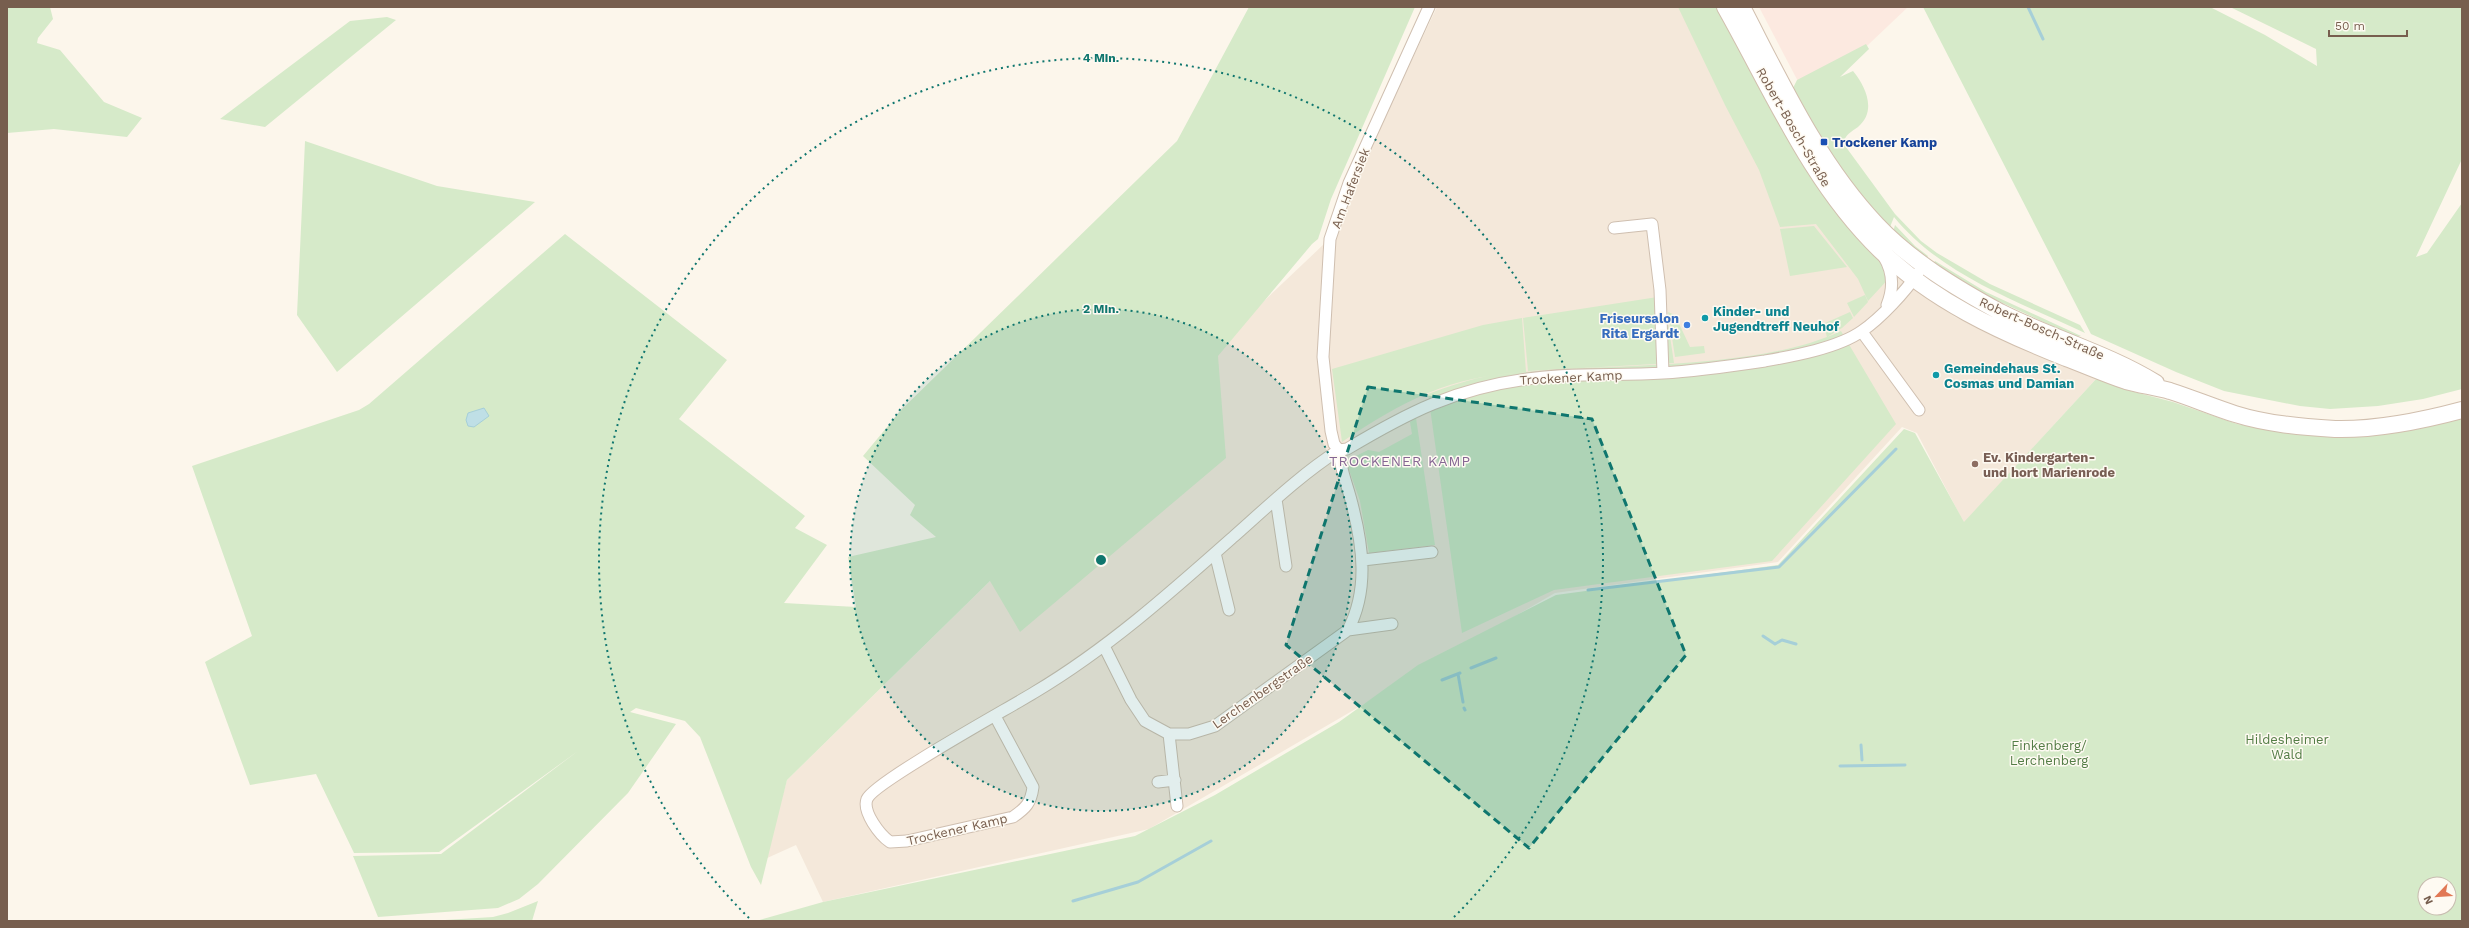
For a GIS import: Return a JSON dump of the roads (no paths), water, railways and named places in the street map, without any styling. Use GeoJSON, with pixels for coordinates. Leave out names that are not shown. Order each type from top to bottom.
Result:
{"type":"FeatureCollection","features":[{"type":"Feature","properties":{"kind":"main road","name":"Robert-Bosch-Straße"},"geometry":{"type":"LineString","coordinates":[[1725,7],[1812,163],[1834,197],[1880,250],[1914,279],[1948,302],[1995,328],[2126,381],[2168,390],[2237,415],[2295,426],[2337,429],[2406,423],[2462,410]]}},
{"type":"Feature","properties":{"kind":"main road","name":"Robert-Bosch-Straße"},"geometry":{"type":"LineString","coordinates":[[1742,7],[1800,116],[1846,189],[1877,226],[1924,265],[2001,312],[2126,365],[2168,390]]}},
{"type":"Feature","properties":{"kind":"street","name":"Am Hafersiek"},"geometry":{"type":"LineString","coordinates":[[1339,450],[1334,444],[1331,431],[1323,358],[1330,239],[1349,183],[1429,7]]}},
{"type":"Feature","properties":{"kind":"street"},"geometry":{"type":"LineString","coordinates":[[1614,228],[1652,224],[1660,290],[1663,373]]}},
{"type":"Feature","properties":{"kind":"street","name":"Trockener Kamp"},"geometry":{"type":"LineString","coordinates":[[1880,250],[1888,264],[1893,280],[1891,295],[1884,311]]}},
{"type":"Feature","properties":{"kind":"street","name":"Trockener Kamp"},"geometry":{"type":"LineString","coordinates":[[995,716],[1033,787],[1031,800],[1024,810],[1013,817],[907,841],[890,842],[881,836],[867,807],[868,798],[904,770],[995,716],[1039,690],[1104,646],[1216,553],[1276,499],[1339,450],[1346,449],[1419,408],[1472,389],[1532,378],[1663,373],[1796,356],[1829,346],[1862,332],[1914,279],[1924,265]]}},
{"type":"Feature","properties":{"kind":"street"},"geometry":{"type":"LineString","coordinates":[[1862,332],[1919,410]]}},
{"type":"Feature","properties":{"kind":"street","name":"Lerchenbergstraße"},"geometry":{"type":"LineString","coordinates":[[1104,646],[1131,700],[1145,721],[1169,734],[1189,734],[1215,726],[1348,630],[1356,616],[1361,595],[1363,560],[1352,503],[1340,466],[1339,450]]}},
{"type":"Feature","properties":{"kind":"street"},"geometry":{"type":"LineString","coordinates":[[1276,499],[1286,566]]}},
{"type":"Feature","properties":{"kind":"street"},"geometry":{"type":"LineString","coordinates":[[1363,560],[1432,552]]}},
{"type":"Feature","properties":{"kind":"street"},"geometry":{"type":"LineString","coordinates":[[1216,553],[1229,610]]}},
{"type":"Feature","properties":{"kind":"street","name":"Lerchenbergstraße"},"geometry":{"type":"LineString","coordinates":[[1348,630],[1392,624]]}},
{"type":"Feature","properties":{"kind":"street"},"geometry":{"type":"LineString","coordinates":[[1169,734],[1177,806]]}},
{"type":"Feature","properties":{"kind":"street"},"geometry":{"type":"LineString","coordinates":[[1158,782],[1175,780]]}},
{"type":"Feature","properties":{"kind":"water"},"geometry":{"type":"Polygon","coordinates":[[[484,408],[489,416],[474,427],[468,426],[466,420],[468,413],[484,408]]]}},
{"type":"Feature","properties":{"kind":"waterway"},"geometry":{"type":"LineString","coordinates":[[2028,7],[2043,39]]}},
{"type":"Feature","properties":{"kind":"waterway"},"geometry":{"type":"LineString","coordinates":[[1588,590],[1779,567],[1896,449]]}},
{"type":"Feature","properties":{"kind":"waterway"},"geometry":{"type":"LineString","coordinates":[[1763,636],[1775,644],[1782,640],[1796,644]]}},
{"type":"Feature","properties":{"kind":"waterway"},"geometry":{"type":"LineString","coordinates":[[1471,668],[1496,658]]}},
{"type":"Feature","properties":{"kind":"waterway"},"geometry":{"type":"LineString","coordinates":[[1442,680],[1460,673]]}},
{"type":"Feature","properties":{"kind":"waterway"},"geometry":{"type":"LineString","coordinates":[[1458,674],[1463,702]]}},
{"type":"Feature","properties":{"kind":"waterway"},"geometry":{"type":"LineString","coordinates":[[1861,745],[1862,760]]}},
{"type":"Feature","properties":{"kind":"waterway"},"geometry":{"type":"LineString","coordinates":[[1840,766],[1905,765]]}},
{"type":"Feature","properties":{"kind":"waterway"},"geometry":{"type":"LineString","coordinates":[[1073,901],[1138,882],[1211,841]]}},
{"type":"Feature","properties":{"kind":"place","name":"Trockener Kamp"},"geometry":{"type":"Point","coordinates":[1824,142]}},
{"type":"Feature","properties":{"kind":"place","name":"Kinder- und Jugendtreff Neuhof"},"geometry":{"type":"Point","coordinates":[1705,318]}},
{"type":"Feature","properties":{"kind":"place","name":"Friseursalon Rita Ergardt"},"geometry":{"type":"Point","coordinates":[1687,325]}},
{"type":"Feature","properties":{"kind":"place","name":"Gemeindehaus St. Cosmas und Damian"},"geometry":{"type":"Point","coordinates":[1936,375]}},
{"type":"Feature","properties":{"kind":"place","name":"Ev. Kindergarten- und hort Marienrode"},"geometry":{"type":"Point","coordinates":[1975,464]}},
{"type":"Feature","properties":{"kind":"district","name":"TROCKENER KAMP"},"geometry":{"type":"Point","coordinates":[1400,461]}},
{"type":"Feature","properties":{"kind":"park label","name":"Hildesheimer Wald"},"geometry":{"type":"Point","coordinates":[2287,746]}},
{"type":"Feature","properties":{"kind":"park label","name":"Finkenberg/ Lerchenberg"},"geometry":{"type":"Point","coordinates":[2049,752]}}]}
